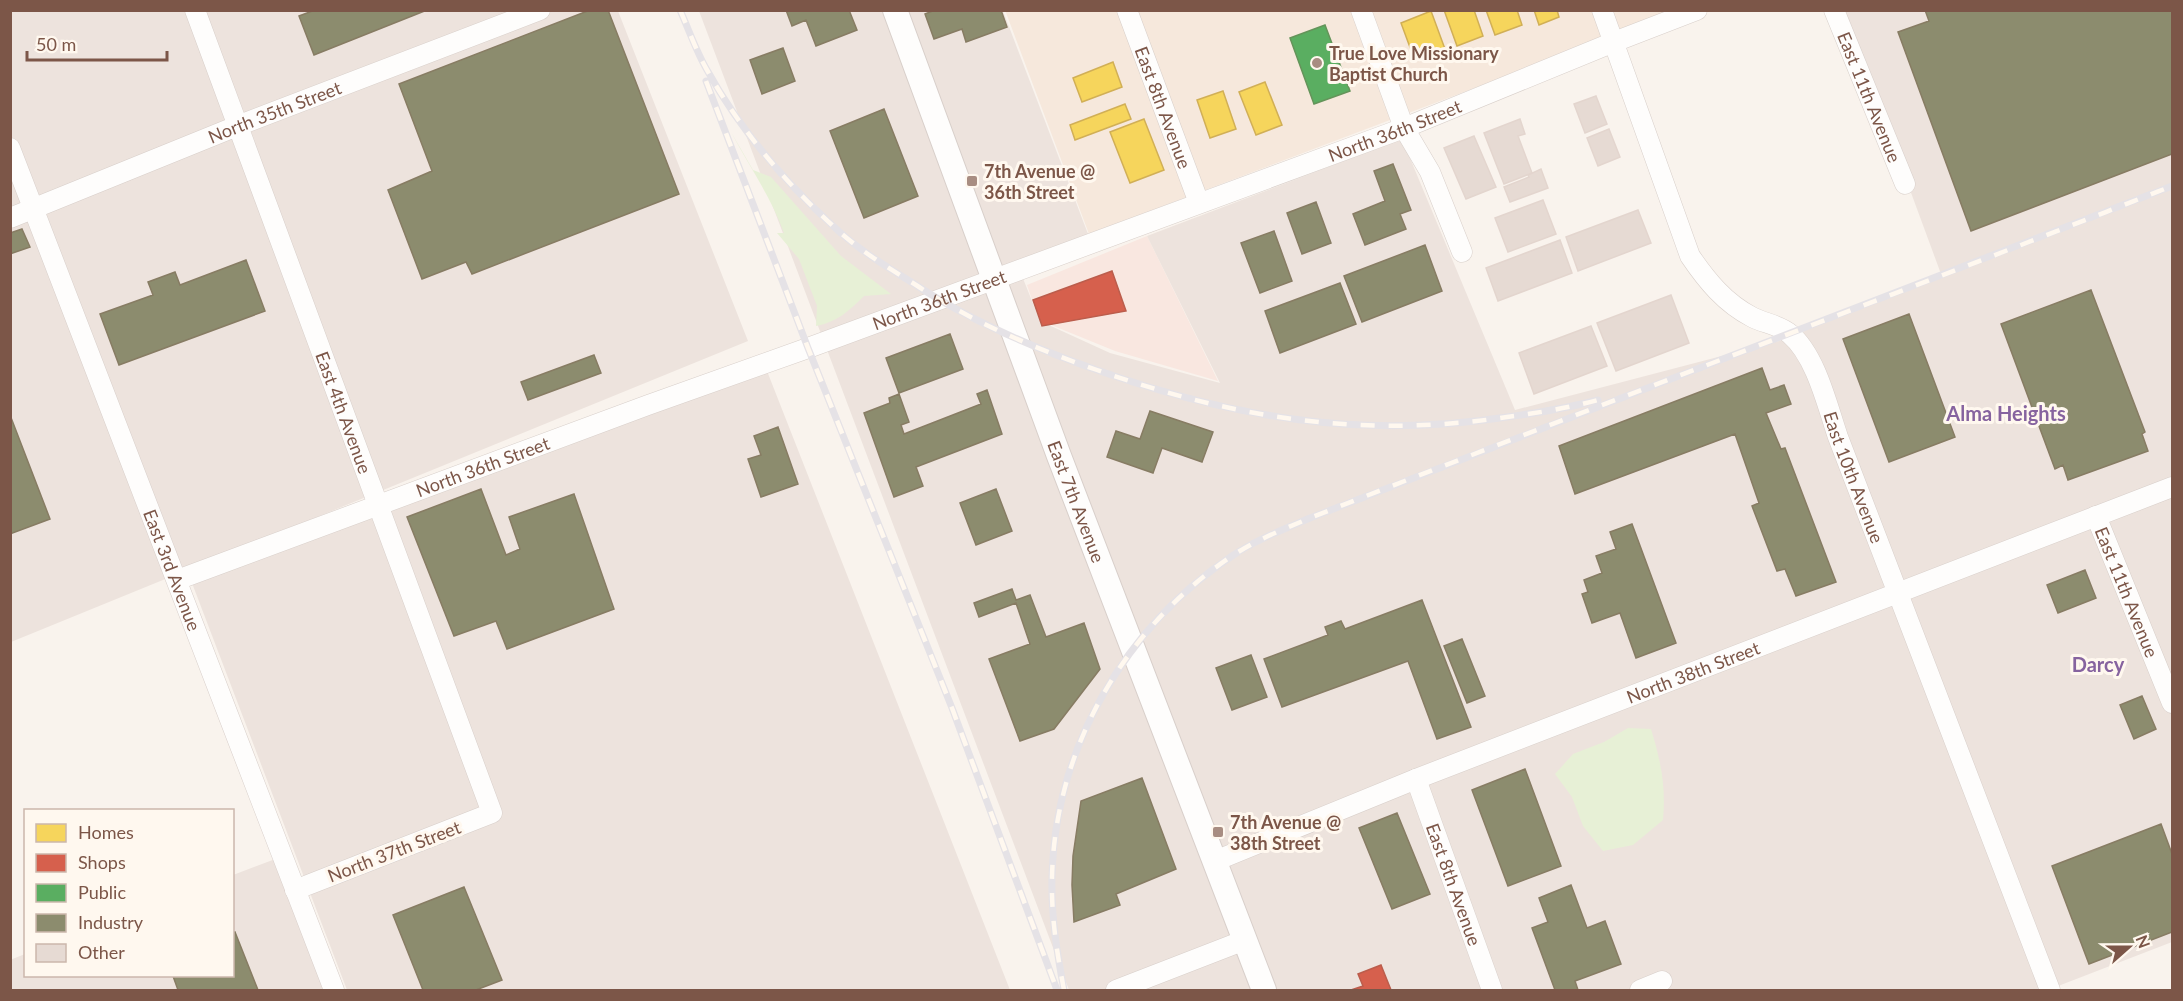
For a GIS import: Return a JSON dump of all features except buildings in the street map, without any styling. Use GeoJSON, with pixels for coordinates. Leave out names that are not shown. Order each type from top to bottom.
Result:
{"type":"FeatureCollection","features":[{"type":"Feature","properties":{"kind":"street","name":"East 4th Avenue"},"geometry":{"type":"LineString","coordinates":[[195,10],[492,813]]}},
{"type":"Feature","properties":{"kind":"street","name":"North 35th Street"},"geometry":{"type":"LineString","coordinates":[[10,218],[237,126],[540,10]]}},
{"type":"Feature","properties":{"kind":"street","name":"East 7th Avenue"},"geometry":{"type":"LineString","coordinates":[[895,10],[994,279],[1264,990]]}},
{"type":"Feature","properties":{"kind":"street","name":"East 8th Avenue"},"geometry":{"type":"LineString","coordinates":[[1127,10],[1199,203]]}},
{"type":"Feature","properties":{"kind":"street"},"geometry":{"type":"LineString","coordinates":[[1361,10],[1404,129],[1430,172],[1462,252]]}},
{"type":"Feature","properties":{"kind":"street","name":"East 10th Avenue"},"geometry":{"type":"LineString","coordinates":[[1602,10],[1690,256],[1707,281],[1725,299],[1750,316],[1789,333],[1813,366],[2050,990]]}},
{"type":"Feature","properties":{"kind":"street","name":"North 36th Street"},"geometry":{"type":"LineString","coordinates":[[177,580],[1404,129],[1697,10]]}},
{"type":"Feature","properties":{"kind":"street","name":"East 11th Avenue"},"geometry":{"type":"LineString","coordinates":[[1834,10],[1905,184]]}},
{"type":"Feature","properties":{"kind":"street","name":"East 3rd Avenue"},"geometry":{"type":"LineString","coordinates":[[10,148],[334,990]]}},
{"type":"Feature","properties":{"kind":"street","name":"North 38th Street"},"geometry":{"type":"LineString","coordinates":[[1215,861],[1416,779],[2172,487]]}},
{"type":"Feature","properties":{"kind":"street","name":"East 11th Avenue"},"geometry":{"type":"LineString","coordinates":[[2096,516],[2172,703]]}},
{"type":"Feature","properties":{"kind":"street","name":"East 8th Avenue"},"geometry":{"type":"LineString","coordinates":[[1416,779],[1492,990]]}},
{"type":"Feature","properties":{"kind":"street","name":"North 37th Street"},"geometry":{"type":"LineString","coordinates":[[295,890],[492,813]]}},
{"type":"Feature","properties":{"kind":"street"},"geometry":{"type":"LineString","coordinates":[[1116,990],[1245,940]]}},
{"type":"Feature","properties":{"kind":"street"},"geometry":{"type":"LineString","coordinates":[[1640,990],[1662,981]]}},
{"type":"Feature","properties":{"kind":"shaded area"},"geometry":{"type":"Polygon","coordinates":[[[1005,10],[1678,11],[1089,234],[1005,10]]]}},
{"type":"Feature","properties":{"kind":"shaded area"},"geometry":{"type":"Polygon","coordinates":[[[11,11],[618,11],[748,341],[11,642],[11,11]]]}},
{"type":"Feature","properties":{"kind":"shaded area"},"geometry":{"type":"Polygon","coordinates":[[[699,11],[1003,11],[1088,234],[1016,261],[1040,321],[1110,353],[1220,383],[1147,236],[1402,139],[1515,410],[1794,337],[2049,990],[1069,990],[699,11]]]}},
{"type":"Feature","properties":{"kind":"shaded area"},"geometry":{"type":"Polygon","coordinates":[[[1844,11],[2172,11],[2172,183],[1941,274],[1844,11]]]}},
{"type":"Feature","properties":{"kind":"shaded area"},"geometry":{"type":"Polygon","coordinates":[[[2172,186],[2172,942],[2053,988],[1803,331],[2172,186]]]}},
{"type":"Feature","properties":{"kind":"shaded area"},"geometry":{"type":"Polygon","coordinates":[[[1147,236],[1218,381],[1115,351],[1039,320],[1027,285],[1147,236]]]}},
{"type":"Feature","properties":{"kind":"shaded area"},"geometry":{"type":"Polygon","coordinates":[[[767,371],[1010,990],[347,990],[192,583],[767,371]]]}},
{"type":"Feature","properties":{"kind":"shaded area"},"geometry":{"type":"Polygon","coordinates":[[[278,858],[330,990],[11,990],[10,960],[24,954],[24,977],[234,977],[234,875],[278,858]]]}},
{"type":"Feature","properties":{"kind":"green space"},"geometry":{"type":"Polygon","coordinates":[[[731,132],[753,170],[771,177],[841,256],[891,294],[864,296],[842,315],[816,326],[817,306],[799,259],[777,233],[784,233],[779,220],[731,132]]]}},
{"type":"Feature","properties":{"kind":"green space"},"geometry":{"type":"Polygon","coordinates":[[[1628,728],[1651,729],[1662,774],[1663,820],[1633,845],[1603,851],[1583,826],[1572,797],[1555,774],[1573,754],[1604,742],[1628,728]]]}},
{"type":"Feature","properties":{"kind":"railway"},"geometry":{"type":"LineString","coordinates":[[680,10],[703,63],[733,112],[779,171],[814,208],[852,242],[894,271],[959,311],[1027,343],[1073,362],[1148,387],[1198,401],[1299,420],[1401,426],[1454,423],[1541,412],[1598,400]]}},
{"type":"Feature","properties":{"kind":"railway"},"geometry":{"type":"LineString","coordinates":[[706,81],[808,348],[952,708],[1057,990]]}},
{"type":"Feature","properties":{"kind":"railway"},"geometry":{"type":"LineString","coordinates":[[1064,990],[1052,906],[1052,877],[1056,829],[1066,782],[1082,737],[1103,695],[1129,655],[1159,618],[1194,585],[1232,556],[1260,540],[1310,518],[2172,186]]}},
{"type":"Feature","properties":{"kind":"place","name":"True Love Missionary Baptist Church"},"geometry":{"type":"Point","coordinates":[1317,63]}},
{"type":"Feature","properties":{"kind":"place","name":"7th Avenue @ 36th Street"},"geometry":{"type":"Point","coordinates":[972,181]}},
{"type":"Feature","properties":{"kind":"place","name":"7th Avenue @ 38th Street"},"geometry":{"type":"Point","coordinates":[1218,832]}},
{"type":"Feature","properties":{"kind":"district","name":"Alma Heights"},"geometry":{"type":"Point","coordinates":[2006,413]}},
{"type":"Feature","properties":{"kind":"district","name":"Darcy"},"geometry":{"type":"Point","coordinates":[2098,664]}}]}
